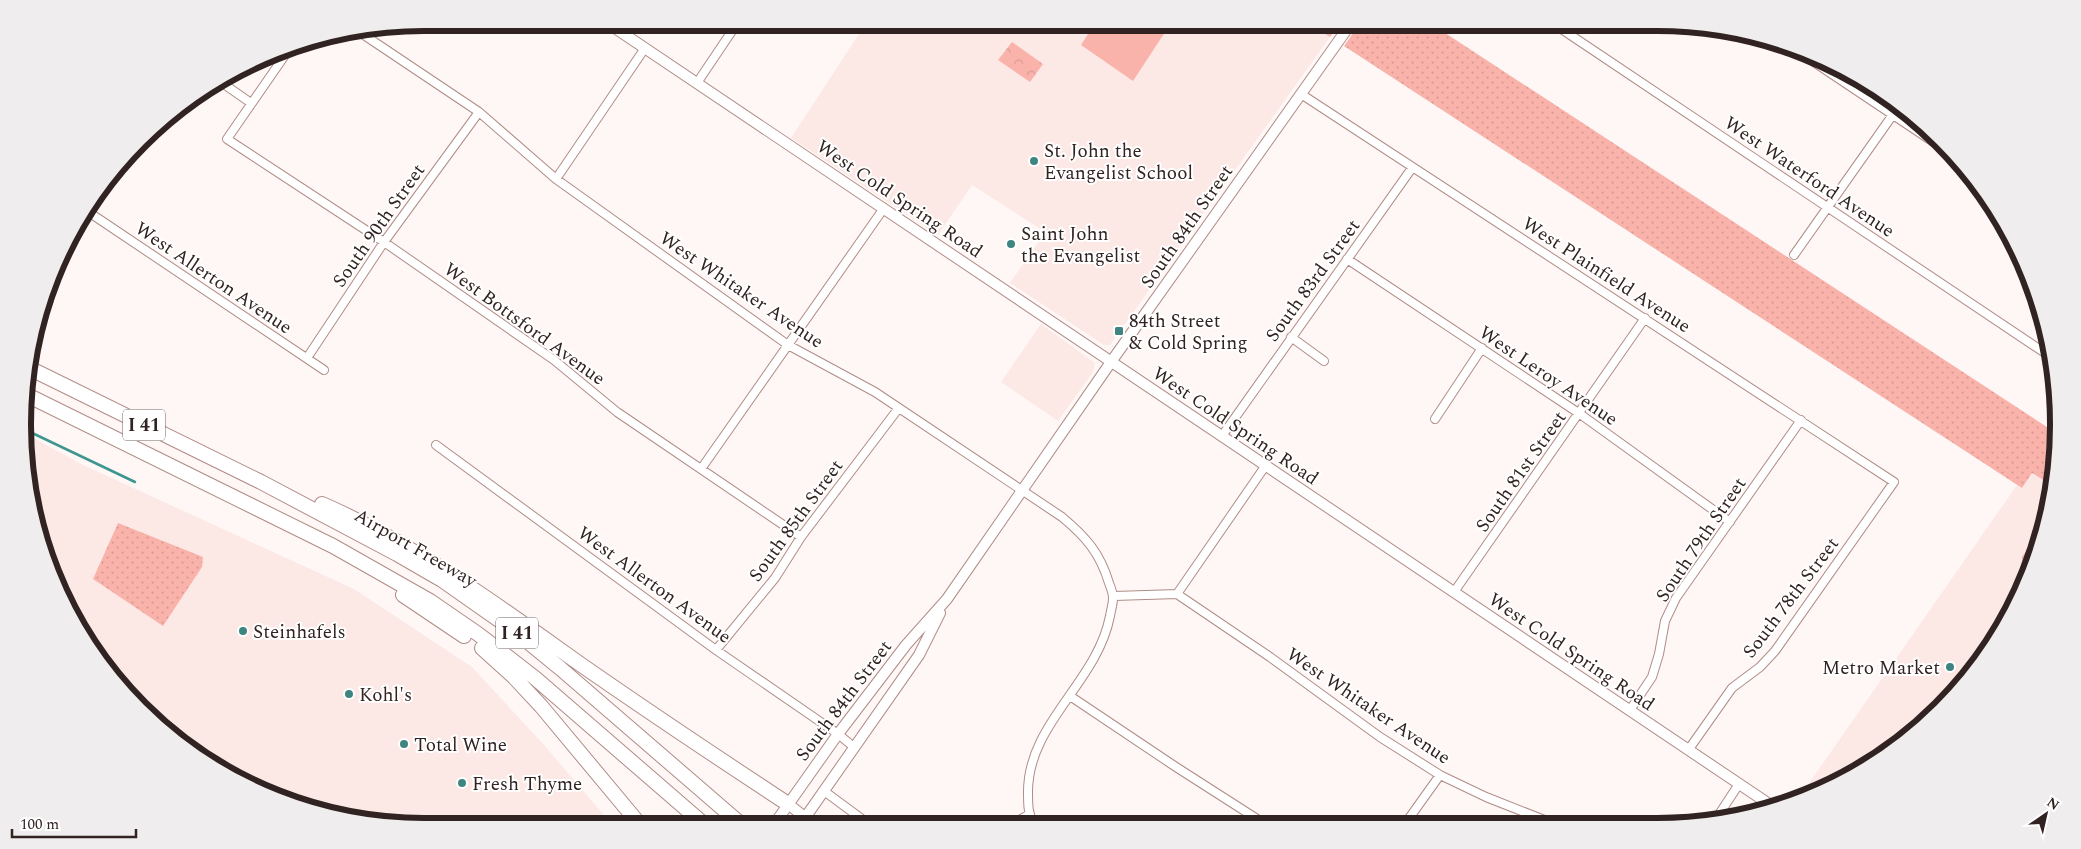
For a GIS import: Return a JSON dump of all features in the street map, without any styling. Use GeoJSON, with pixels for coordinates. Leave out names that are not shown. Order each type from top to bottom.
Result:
{"type":"FeatureCollection","features":[{"type":"Feature","properties":{"kind":"highway","name":"Airport Freeway"},"geometry":{"type":"LineString","coordinates":[[35,371],[261,482],[442,580],[483,608],[560,668],[734,818]]}},
{"type":"Feature","properties":{"kind":"highway","name":"Airport Freeway"},"geometry":{"type":"LineString","coordinates":[[32,398],[324,542],[430,602],[478,634],[535,678],[697,818]]}},
{"type":"Feature","properties":{"kind":"highway"},"geometry":{"type":"LineString","coordinates":[[261,482],[324,505],[400,543],[438,565],[497,604],[634,701],[788,804]]}},
{"type":"Feature","properties":{"kind":"highway"},"geometry":{"type":"LineString","coordinates":[[380,572],[393,589],[483,648],[513,676],[541,706],[635,818]]}},
{"type":"Feature","properties":{"kind":"street"},"geometry":{"type":"LineString","coordinates":[[697,83],[732,31]]}},
{"type":"Feature","properties":{"kind":"street","name":"South 84th Street"},"geometry":{"type":"LineString","coordinates":[[778,818],[838,734],[906,645],[947,599],[1111,362],[1346,31]]}},
{"type":"Feature","properties":{"kind":"street","name":"West Waterford Avenue"},"geometry":{"type":"LineString","coordinates":[[1564,31],[2043,351]]}},
{"type":"Feature","properties":{"kind":"street","name":"West Cold Spring Road"},"geometry":{"type":"LineString","coordinates":[[620,32],[1766,802]]}},
{"type":"Feature","properties":{"kind":"street","name":"West Whitaker Avenue"},"geometry":{"type":"LineString","coordinates":[[365,36],[479,112],[556,179],[788,345],[875,392],[1062,517],[1083,534],[1094,549],[1106,572],[1114,596]]}},
{"type":"Feature","properties":{"kind":"street"},"geometry":{"type":"LineString","coordinates":[[556,179],[645,48]]}},
{"type":"Feature","properties":{"kind":"street"},"geometry":{"type":"LineString","coordinates":[[226,85],[251,102],[283,58]]}},
{"type":"Feature","properties":{"kind":"street"},"geometry":{"type":"LineString","coordinates":[[1828,71],[1920,132]]}},
{"type":"Feature","properties":{"kind":"street","name":"West Plainfield Avenue"},"geometry":{"type":"LineString","coordinates":[[1301,94],[1894,482]]}},
{"type":"Feature","properties":{"kind":"street","name":"West Bottsford Avenue"},"geometry":{"type":"LineString","coordinates":[[251,102],[227,139],[384,242],[554,360],[617,412],[801,537]]}},
{"type":"Feature","properties":{"kind":"street","name":"South 90th Street"},"geometry":{"type":"LineString","coordinates":[[307,358],[384,242],[479,112]]}},
{"type":"Feature","properties":{"kind":"street"},"geometry":{"type":"LineString","coordinates":[[1794,255],[1893,114]]}},
{"type":"Feature","properties":{"kind":"street","name":"South 83rd Street"},"geometry":{"type":"LineString","coordinates":[[1222,436],[1412,168]]}},
{"type":"Feature","properties":{"kind":"street"},"geometry":{"type":"LineString","coordinates":[[701,469],[884,208]]}},
{"type":"Feature","properties":{"kind":"street","name":"West Allerton Avenue"},"geometry":{"type":"LineString","coordinates":[[92,215],[324,370]]}},
{"type":"Feature","properties":{"kind":"street","name":"West Leroy Avenue"},"geometry":{"type":"LineString","coordinates":[[1347,259],[1580,414],[1730,522]]}},
{"type":"Feature","properties":{"kind":"street","name":"South 81st Street"},"geometry":{"type":"LineString","coordinates":[[1454,592],[1580,414],[1645,318]]}},
{"type":"Feature","properties":{"kind":"street"},"geometry":{"type":"LineString","coordinates":[[1291,337],[1324,361]]}},
{"type":"Feature","properties":{"kind":"street"},"geometry":{"type":"LineString","coordinates":[[1435,419],[1482,348]]}},
{"type":"Feature","properties":{"kind":"street","name":"South 85th Street"},"geometry":{"type":"LineString","coordinates":[[716,650],[775,578],[801,537],[898,408]]}},
{"type":"Feature","properties":{"kind":"street","name":"South 79th Street"},"geometry":{"type":"LineString","coordinates":[[1630,710],[1652,677],[1659,654],[1665,621],[1676,598],[1801,420]]}},
{"type":"Feature","properties":{"kind":"street","name":"West Allerton Avenue"},"geometry":{"type":"LineString","coordinates":[[436,445],[716,650],[838,734],[855,748]]}},
{"type":"Feature","properties":{"kind":"street"},"geometry":{"type":"LineString","coordinates":[[1030,818],[1028,815],[1028,778],[1037,746],[1102,646],[1114,596],[1177,594],[1266,465]]}},
{"type":"Feature","properties":{"kind":"street","name":"South 78th Street"},"geometry":{"type":"LineString","coordinates":[[1689,749],[1732,688],[1760,668],[1775,651],[1894,482]]}},
{"type":"Feature","properties":{"kind":"street","name":"West Whitaker Avenue"},"geometry":{"type":"LineString","coordinates":[[1177,594],[1270,657],[1380,737],[1440,775],[1486,797],[1537,818]]}},
{"type":"Feature","properties":{"kind":"street","name":"South 84th Street"},"geometry":{"type":"LineString","coordinates":[[806,818],[919,655],[947,599]]}},
{"type":"Feature","properties":{"kind":"street"},"geometry":{"type":"LineString","coordinates":[[1070,696],[1256,818]]}},
{"type":"Feature","properties":{"kind":"street"},"geometry":{"type":"LineString","coordinates":[[1409,818],[1440,775]]}},
{"type":"Feature","properties":{"kind":"street"},"geometry":{"type":"LineString","coordinates":[[1721,812],[1740,784]]}},
{"type":"Feature","properties":{"kind":"street"},"geometry":{"type":"LineString","coordinates":[[824,791],[861,818]]}},
{"type":"Feature","properties":{"kind":"street"},"geometry":{"type":"LineString","coordinates":[[788,804],[800,818]]}},
{"type":"Feature","properties":{"kind":"street"},"geometry":{"type":"LineString","coordinates":[[1023,818],[1028,815]]}},
{"type":"Feature","properties":{"kind":"shaded area","name":"St. John the Evangelist School"},"geometry":{"type":"Polygon","coordinates":[[[861,31],[1321,31],[1330,37],[1110,345],[1104,345],[1010,283],[1045,232],[972,185],[938,235],[791,138],[861,31]]]}},
{"type":"Feature","properties":{"kind":"shaded area"},"geometry":{"type":"Polygon","coordinates":[[[1041,324],[1095,363],[1093,372],[1058,421],[1001,382],[1041,324]]]}},
{"type":"Feature","properties":{"kind":"shaded area"},"geometry":{"type":"Polygon","coordinates":[[[31,437],[81,464],[354,589],[472,667],[545,746],[606,818],[424,818],[373,814],[348,810],[298,797],[274,788],[228,765],[185,736],[146,703],[113,664],[84,621],[61,575],[52,551],[39,501],[31,437]]]}},
{"type":"Feature","properties":{"kind":"shaded area"},"geometry":{"type":"Polygon","coordinates":[[[2032,473],[2045,481],[2029,551],[2020,575],[1997,621],[1968,664],[1935,703],[1896,736],[1853,765],[1805,789],[2017,485],[2022,488],[2032,473]]]}},
{"type":"Feature","properties":{"kind":"green space"},"geometry":{"type":"Polygon","coordinates":[[[1090,31],[1166,31],[1133,81],[1081,45],[1090,31]]]}},
{"type":"Feature","properties":{"kind":"green space"},"geometry":{"type":"Polygon","coordinates":[[[1321,31],[1334,31],[1330,37],[1321,31]]]}},
{"type":"Feature","properties":{"kind":"green space"},"geometry":{"type":"Polygon","coordinates":[[[1354,31],[1442,31],[2050,429],[2045,481],[2032,473],[2022,488],[1344,46],[1354,31]]]}},
{"type":"Feature","properties":{"kind":"green space"},"geometry":{"type":"Polygon","coordinates":[[[1012,42],[1043,64],[1030,82],[998,60],[1012,42]]]}},
{"type":"Feature","properties":{"kind":"green space"},"geometry":{"type":"Polygon","coordinates":[[[118,523],[203,557],[202,567],[163,626],[93,579],[118,523]]]}},
{"type":"Feature","properties":{"kind":"green space"},"geometry":{"type":"Polygon","coordinates":[[[2028,548],[2030,549],[2024,565],[2022,557],[2028,548]]]}},
{"type":"Feature","properties":{"kind":"waterway"},"geometry":{"type":"LineString","coordinates":[[31,433],[135,482]]}},
{"type":"Feature","properties":{"kind":"place","name":"St. John the Evangelist School"},"geometry":{"type":"Point","coordinates":[1034,161]}},
{"type":"Feature","properties":{"kind":"place","name":"Saint John the Evangelist"},"geometry":{"type":"Point","coordinates":[1011,244]}},
{"type":"Feature","properties":{"kind":"place","name":"84th Street & Cold Spring"},"geometry":{"type":"Point","coordinates":[1119,331]}},
{"type":"Feature","properties":{"kind":"place","name":"Steinhafels"},"geometry":{"type":"Point","coordinates":[243,631]}},
{"type":"Feature","properties":{"kind":"place","name":"Metro Market"},"geometry":{"type":"Point","coordinates":[1950,667]}},
{"type":"Feature","properties":{"kind":"place","name":"Kohl's"},"geometry":{"type":"Point","coordinates":[349,694]}},
{"type":"Feature","properties":{"kind":"place","name":"Total Wine"},"geometry":{"type":"Point","coordinates":[404,744]}},
{"type":"Feature","properties":{"kind":"place","name":"Fresh Thyme"},"geometry":{"type":"Point","coordinates":[462,783]}}]}
